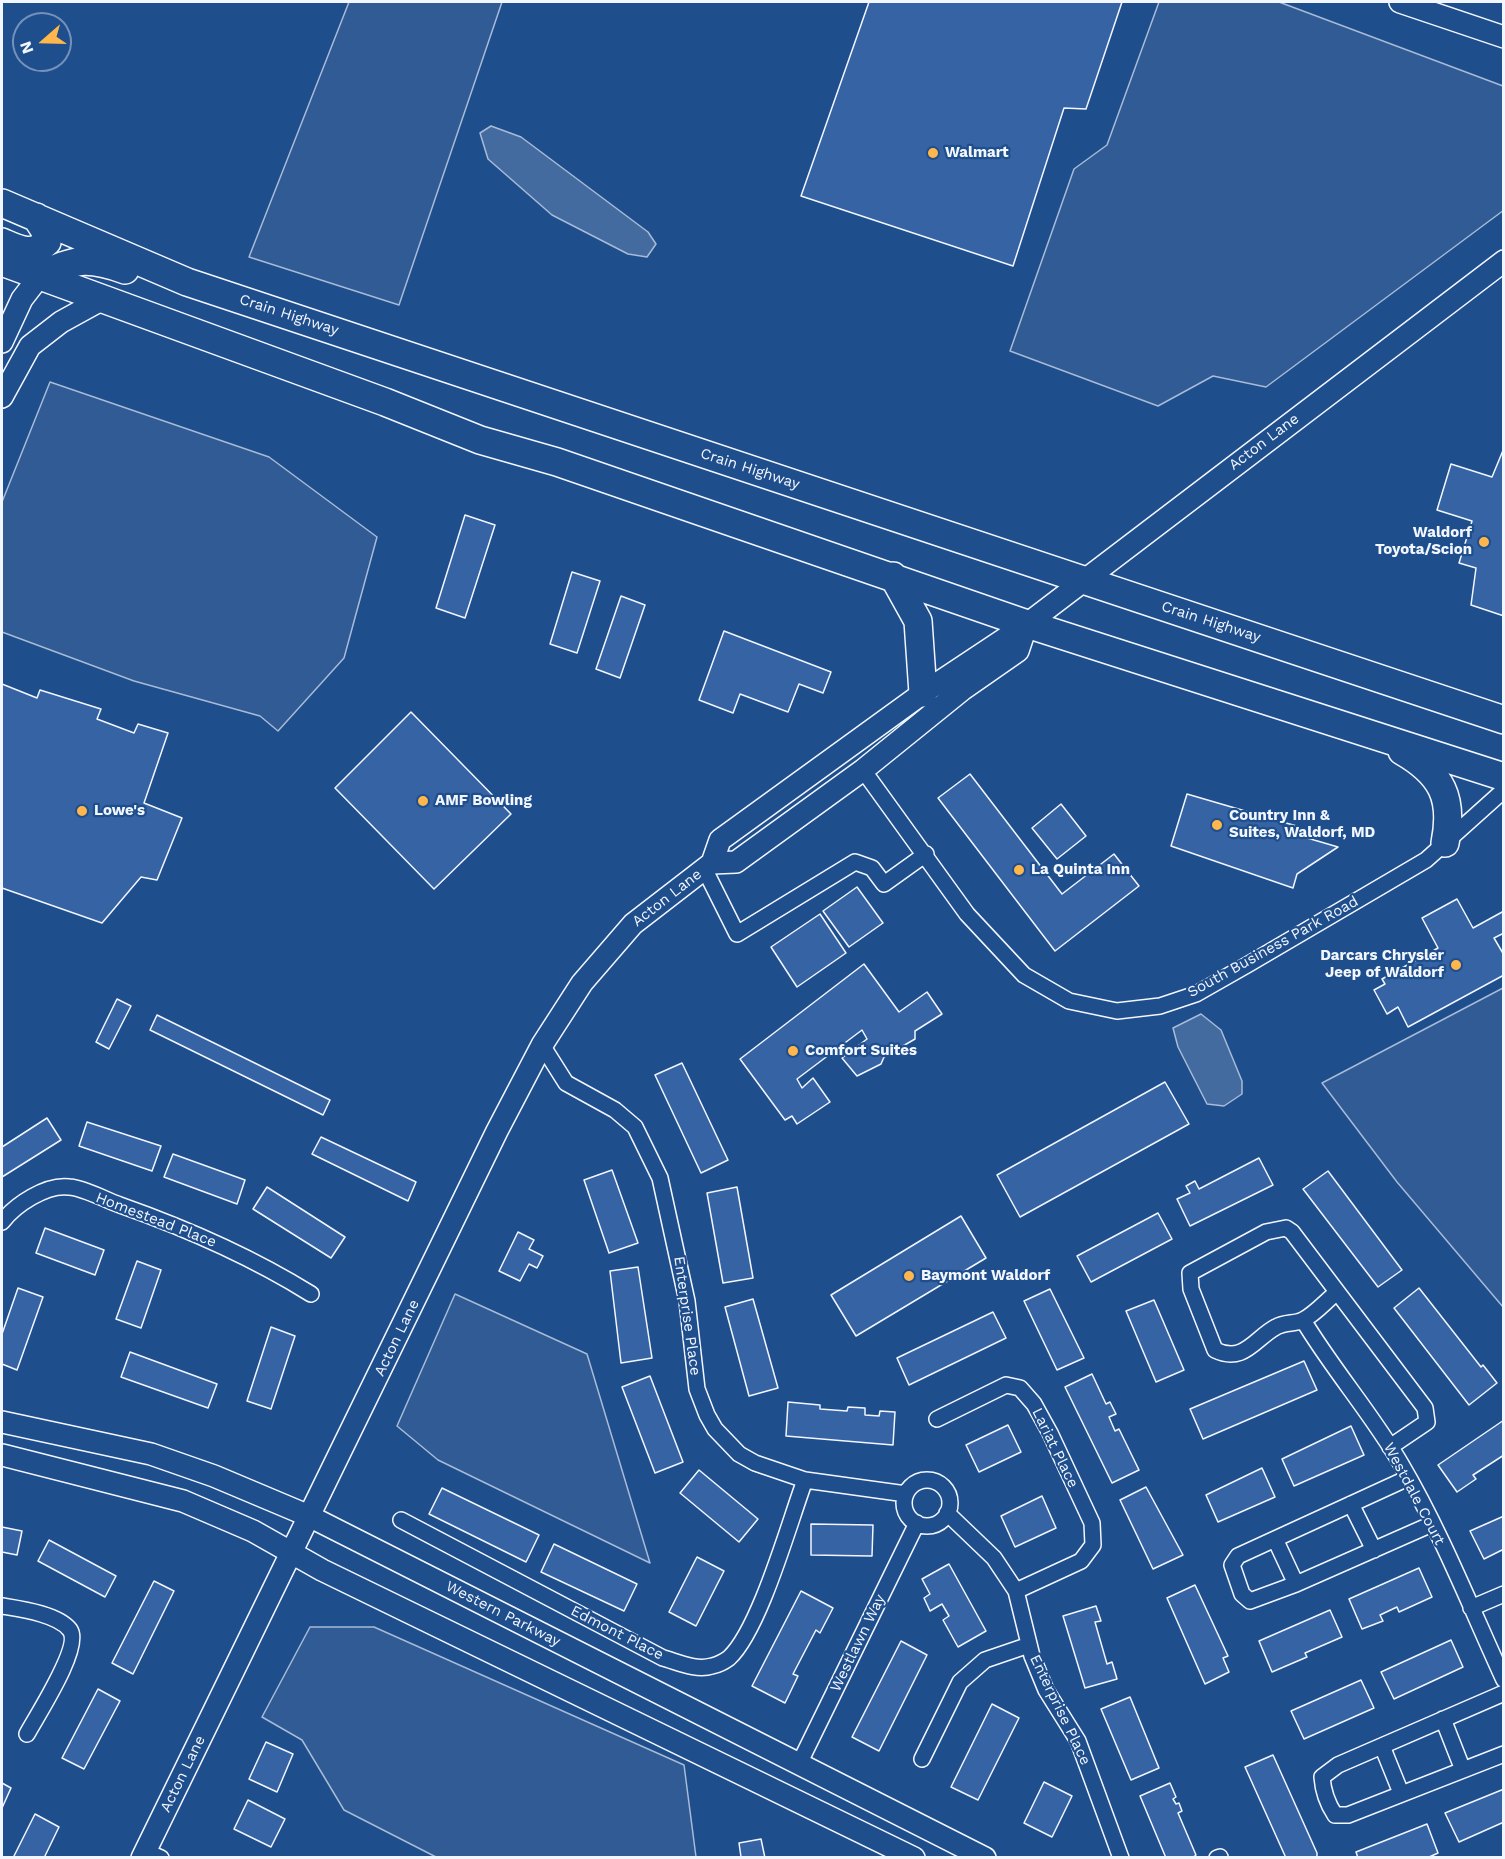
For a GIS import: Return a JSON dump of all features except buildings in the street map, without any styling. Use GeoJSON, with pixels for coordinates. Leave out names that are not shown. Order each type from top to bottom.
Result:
{"type":"FeatureCollection","features":[{"type":"Feature","properties":{"kind":"highway","name":"Crain Highway"},"geometry":{"type":"LineString","coordinates":[[2,203],[187,282],[1503,720]]}},
{"type":"Feature","properties":{"kind":"highway"},"geometry":{"type":"LineString","coordinates":[[2,242],[25,252],[40,249],[47,242],[45,231],[36,217]]}},
{"type":"Feature","properties":{"kind":"highway"},"geometry":{"type":"LineString","coordinates":[[39,277],[70,262],[83,260],[104,263],[252,314],[306,336],[338,343],[378,345]]}},
{"type":"Feature","properties":{"kind":"highway"},"geometry":{"type":"LineString","coordinates":[[2,262],[385,402],[480,440],[557,462],[1027,624],[1503,777]]}},
{"type":"Feature","properties":{"kind":"highway"},"geometry":{"type":"LineString","coordinates":[[893,576],[918,621],[923,693]]}},
{"type":"Feature","properties":{"kind":"highway"},"geometry":{"type":"LineString","coordinates":[[1344,725],[1396,746],[1419,760],[1437,780],[1449,803],[1449,824],[1445,843]]}},
{"type":"Feature","properties":{"kind":"main road"},"geometry":{"type":"LineString","coordinates":[[1400,2],[1503,37]]}},
{"type":"Feature","properties":{"kind":"main road","name":"Acton Lane"},"geometry":{"type":"LineString","coordinates":[[149,1855],[291,1552],[497,1131],[542,1045],[582,983],[633,924],[708,866],[720,840],[923,693],[1027,624],[1083,579],[1503,261]]}},
{"type":"Feature","properties":{"kind":"main road"},"geometry":{"type":"LineString","coordinates":[[2,342],[22,299],[39,277]]}},
{"type":"Feature","properties":{"kind":"main road"},"geometry":{"type":"LineString","coordinates":[[2,397],[30,346],[61,322],[101,300]]}},
{"type":"Feature","properties":{"kind":"main road","name":"Acton Lane"},"geometry":{"type":"LineString","coordinates":[[708,866],[736,862],[863,770],[962,690],[1018,651],[1027,624]]}},
{"type":"Feature","properties":{"kind":"main road","name":"Western Parkway"},"geometry":{"type":"LineString","coordinates":[[2,1422],[151,1454],[214,1476],[309,1516],[985,1857]]}},
{"type":"Feature","properties":{"kind":"main road"},"geometry":{"type":"LineString","coordinates":[[2,1455],[183,1501],[253,1531],[322,1570],[914,1857]]}},
{"type":"Feature","properties":{"kind":"street","name":"South Business Park Road"},"geometry":{"type":"LineString","coordinates":[[863,770],[968,914],[1024,975],[1069,1000],[1117,1011],[1160,1006],[1196,994],[1426,860],[1503,790]]}},
{"type":"Feature","properties":{"kind":"street"},"geometry":{"type":"LineString","coordinates":[[708,866],[737,934],[855,862],[872,868],[884,884],[926,854]]}},
{"type":"Feature","properties":{"kind":"street","name":"Enterprise Place"},"geometry":{"type":"LineString","coordinates":[[542,1045],[566,1083],[615,1110],[634,1127],[660,1178],[687,1301],[697,1389],[706,1415],[715,1429],[739,1454],[755,1463],[805,1480],[906,1494]]}},
{"type":"Feature","properties":{"kind":"street","name":"Homestead Place"},"geometry":{"type":"LineString","coordinates":[[2,1222],[9,1212],[39,1194],[68,1186],[187,1229],[256,1261],[311,1294]]}},
{"type":"Feature","properties":{"kind":"street"},"geometry":{"type":"LineString","coordinates":[[1336,1293],[1303,1320],[1281,1324],[1251,1349],[1222,1353],[1215,1350],[1191,1289],[1190,1273],[1266,1232],[1286,1228],[1292,1232],[1425,1408],[1427,1422],[1390,1447]]}},
{"type":"Feature","properties":{"kind":"street","name":"Westdale Court"},"geometry":{"type":"LineString","coordinates":[[1303,1320],[1390,1447],[1408,1478],[1471,1608],[1497,1651],[1503,1680]]}},
{"type":"Feature","properties":{"kind":"street","name":"Lariat Place"},"geometry":{"type":"LineString","coordinates":[[937,1419],[1006,1385],[1020,1388],[1028,1395],[1050,1433],[1092,1523],[1093,1545],[1081,1560],[1016,1591]]}},
{"type":"Feature","properties":{"kind":"street"},"geometry":{"type":"LineString","coordinates":[[1408,1478],[1238,1556],[1232,1565],[1242,1594],[1250,1601],[1296,1584],[1432,1524]]}},
{"type":"Feature","properties":{"kind":"street","name":"Edmont Place"},"geometry":{"type":"LineString","coordinates":[[400,1520],[663,1658],[693,1667],[711,1667],[728,1659],[744,1637],[764,1596],[805,1480]]}},
{"type":"Feature","properties":{"kind":"street"},"geometry":{"type":"LineString","coordinates":[[930,1480],[936,1482],[942,1486],[949,1499],[947,1513],[938,1523],[924,1526],[917,1523],[907,1514],[906,1494],[916,1483],[930,1480]]}},
{"type":"Feature","properties":{"kind":"street"},"geometry":{"type":"LineString","coordinates":[[1352,1504],[1374,1550]]}},
{"type":"Feature","properties":{"kind":"street","name":"Enterprise Place"},"geometry":{"type":"LineString","coordinates":[[947,1513],[994,1558],[1016,1591],[1029,1645],[1046,1690],[1078,1741],[1121,1857]]}},
{"type":"Feature","properties":{"kind":"street","name":"Westlawn Way"},"geometry":{"type":"LineString","coordinates":[[799,1764],[917,1523]]}},
{"type":"Feature","properties":{"kind":"street"},"geometry":{"type":"LineString","coordinates":[[1275,1539],[1296,1584]]}},
{"type":"Feature","properties":{"kind":"street"},"geometry":{"type":"LineString","coordinates":[[1471,1608],[1503,1594]]}},
{"type":"Feature","properties":{"kind":"street"},"geometry":{"type":"LineString","coordinates":[[2,1606],[46,1616],[70,1629],[73,1636],[73,1647],[62,1671],[27,1734]]}},
{"type":"Feature","properties":{"kind":"street"},"geometry":{"type":"LineString","coordinates":[[922,1759],[960,1682],[985,1660],[1029,1645]]}},
{"type":"Feature","properties":{"kind":"street"},"geometry":{"type":"LineString","coordinates":[[1503,1693],[1338,1765],[1322,1777],[1328,1805],[1335,1815],[1348,1815],[1401,1792],[1503,1754]]}},
{"type":"Feature","properties":{"kind":"street"},"geometry":{"type":"LineString","coordinates":[[1443,1719],[1463,1770]]}},
{"type":"Feature","properties":{"kind":"street"},"geometry":{"type":"LineString","coordinates":[[1382,1746],[1401,1792]]}},
{"type":"Feature","properties":{"kind":"shaded area"},"geometry":{"type":"Polygon","coordinates":[[[349,2],[502,2],[399,305],[249,257],[349,2]]]}},
{"type":"Feature","properties":{"kind":"shaded area"},"geometry":{"type":"Polygon","coordinates":[[[1159,2],[1279,2],[1503,86],[1504,210],[1266,387],[1213,376],[1158,406],[1010,351],[1074,169],[1107,145],[1159,2]]]}},
{"type":"Feature","properties":{"kind":"shaded area"},"geometry":{"type":"Polygon","coordinates":[[[491,126],[521,137],[648,232],[656,244],[647,257],[628,254],[552,215],[488,159],[480,133],[491,126]]]}},
{"type":"Feature","properties":{"kind":"shaded area"},"geometry":{"type":"Polygon","coordinates":[[[50,382],[269,457],[377,537],[344,658],[278,731],[260,716],[134,681],[2,632],[2,502],[50,382]]]}},
{"type":"Feature","properties":{"kind":"shaded area"},"geometry":{"type":"Polygon","coordinates":[[[1503,988],[1503,1307],[1397,1182],[1322,1083],[1503,988]]]}},
{"type":"Feature","properties":{"kind":"shaded area"},"geometry":{"type":"Polygon","coordinates":[[[1201,1014],[1221,1030],[1242,1081],[1242,1094],[1224,1106],[1207,1104],[1178,1047],[1173,1028],[1201,1014]]]}},
{"type":"Feature","properties":{"kind":"shaded area"},"geometry":{"type":"Polygon","coordinates":[[[455,1294],[587,1354],[650,1563],[438,1460],[397,1426],[455,1294]]]}},
{"type":"Feature","properties":{"kind":"shaded area"},"geometry":{"type":"Polygon","coordinates":[[[310,1627],[374,1627],[684,1765],[696,1857],[436,1857],[344,1810],[302,1740],[262,1717],[310,1627]]]}},
{"type":"Feature","properties":{"kind":"place","name":"Walmart"},"geometry":{"type":"Point","coordinates":[933,153]}},
{"type":"Feature","properties":{"kind":"place","name":"Waldorf Toyota/Scion"},"geometry":{"type":"Point","coordinates":[1484,542]}},
{"type":"Feature","properties":{"kind":"place","name":"AMF Bowling"},"geometry":{"type":"Point","coordinates":[423,801]}},
{"type":"Feature","properties":{"kind":"place","name":"Lowe's"},"geometry":{"type":"Point","coordinates":[82,811]}},
{"type":"Feature","properties":{"kind":"place","name":"Country Inn & Suites, Waldorf, MD"},"geometry":{"type":"Point","coordinates":[1217,825]}},
{"type":"Feature","properties":{"kind":"place","name":"La Quinta Inn"},"geometry":{"type":"Point","coordinates":[1019,870]}},
{"type":"Feature","properties":{"kind":"place","name":"Darcars Chrysler Jeep of Waldorf"},"geometry":{"type":"Point","coordinates":[1456,965]}},
{"type":"Feature","properties":{"kind":"place","name":"Comfort Suites"},"geometry":{"type":"Point","coordinates":[793,1051]}},
{"type":"Feature","properties":{"kind":"place","name":"Baymont Waldorf"},"geometry":{"type":"Point","coordinates":[909,1276]}}]}
